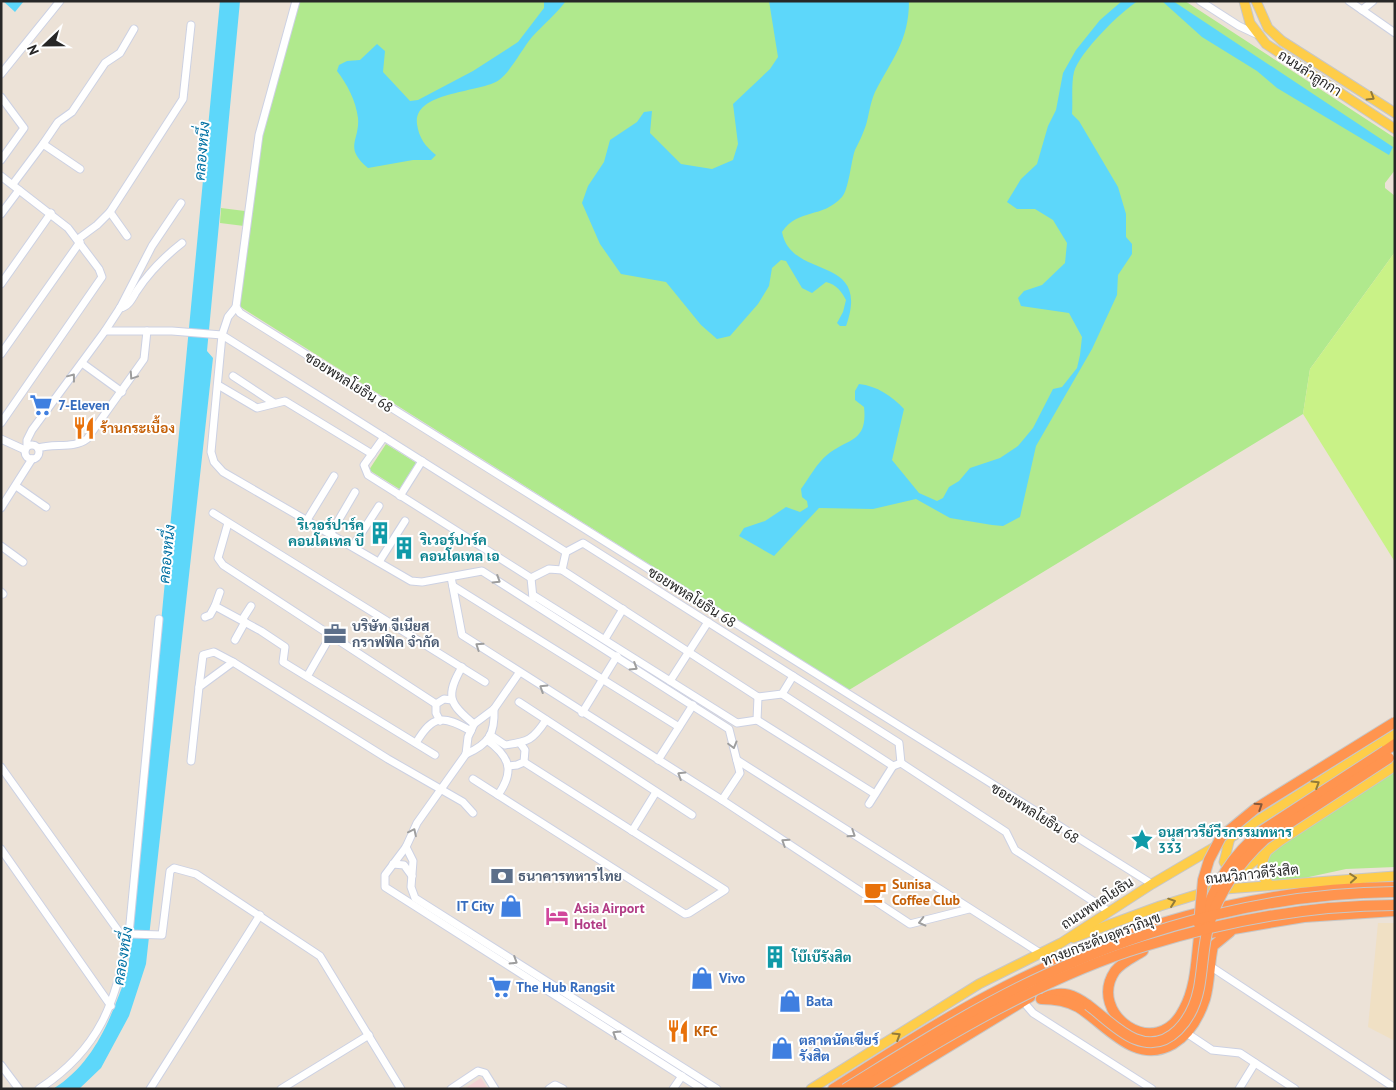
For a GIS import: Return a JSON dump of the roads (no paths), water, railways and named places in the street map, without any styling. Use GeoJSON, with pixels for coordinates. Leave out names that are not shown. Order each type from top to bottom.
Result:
{"type":"FeatureCollection","features":[{"type":"Feature","properties":{"kind":"highway"},"geometry":{"type":"LineString","coordinates":[[1143,951],[1120,966],[1115,972],[1109,987],[1109,996],[1116,1016],[1135,1031],[1152,1034],[1170,1026],[1185,1009],[1192,988],[1199,937],[1203,880],[1209,860],[1221,837],[1255,809],[1395,722]]}},
{"type":"Feature","properties":{"kind":"highway"},"geometry":{"type":"LineString","coordinates":[[994,1019],[1054,994],[1066,993],[1088,1005],[1135,1039],[1150,1042],[1163,1041],[1174,1034],[1192,1013],[1199,990],[1209,925],[1218,901],[1229,880],[1250,852],[1265,838],[1391,757],[1395,744]]}},
{"type":"Feature","properties":{"kind":"highway"},"geometry":{"type":"LineString","coordinates":[[1199,937],[1216,886],[1234,856],[1247,843],[1262,830],[1391,757]]}},
{"type":"Feature","properties":{"kind":"highway","name":"ถนนวิภาวดีรังสิต"},"geometry":{"type":"LineString","coordinates":[[833,1089],[959,1012],[1036,972],[1097,944],[1155,924],[1209,910],[1302,893],[1348,888],[1395,887]]}},
{"type":"Feature","properties":{"kind":"highway","name":"ทางยกระดับอุตราภิมุข"},"geometry":{"type":"LineString","coordinates":[[845,1089],[932,1035],[1008,993],[1066,965],[1124,941],[1208,916],[1248,908],[1340,895],[1395,892]]}},
{"type":"Feature","properties":{"kind":"highway","name":"ทางยกระดับอุตราภิมุข"},"geometry":{"type":"LineString","coordinates":[[861,1089],[924,1050],[999,1009],[1055,982],[1144,946],[1249,920],[1339,908],[1393,909]]}},
{"type":"Feature","properties":{"kind":"highway"},"geometry":{"type":"LineString","coordinates":[[879,1089],[1047,988],[1143,951],[1203,934],[1240,927],[1330,914],[1393,909]]}},
{"type":"Feature","properties":{"kind":"highway"},"geometry":{"type":"LineString","coordinates":[[1041,999],[1060,1000],[1076,1006],[1124,1044],[1141,1050],[1158,1051],[1172,1045],[1188,1034],[1197,1019],[1205,998],[1213,946],[1217,940],[1240,927]]}},
{"type":"Feature","properties":{"kind":"main road","name":"ถนนลำลูกกา"},"geometry":{"type":"LineString","coordinates":[[1244,1],[1250,23],[1256,34],[1274,49],[1395,129]]}},
{"type":"Feature","properties":{"kind":"main road","name":"ถนนลำลูกกา"},"geometry":{"type":"LineString","coordinates":[[1256,1],[1268,28],[1282,41],[1395,113]]}},
{"type":"Feature","properties":{"kind":"main road","name":"ถนนพหลโยธิน"},"geometry":{"type":"LineString","coordinates":[[811,1089],[979,984],[1061,943],[1108,911],[1230,838],[1395,734]]}},
{"type":"Feature","properties":{"kind":"main road"},"geometry":{"type":"LineString","coordinates":[[1230,838],[1224,862],[1230,872],[1241,871],[1391,757]]}},
{"type":"Feature","properties":{"kind":"main road"},"geometry":{"type":"LineString","coordinates":[[1268,850],[1261,870],[1265,881],[1270,884]]}},
{"type":"Feature","properties":{"kind":"main road","name":"ถนนวิภาวดีรังสิต"},"geometry":{"type":"LineString","coordinates":[[1061,943],[1185,897],[1212,890],[1270,884],[1395,876]]}},
{"type":"Feature","properties":{"kind":"street"},"geometry":{"type":"LineString","coordinates":[[1,74],[60,1]]}},
{"type":"Feature","properties":{"kind":"street"},"geometry":{"type":"LineString","coordinates":[[296,1],[258,135],[236,308],[228,317],[220,335],[218,385],[211,452],[214,462],[223,472],[416,582],[482,571],[693,705],[729,729],[740,773],[722,800]]}},
{"type":"Feature","properties":{"kind":"street"},"geometry":{"type":"LineString","coordinates":[[1200,1],[1239,26],[1256,34]]}},
{"type":"Feature","properties":{"kind":"street"},"geometry":{"type":"LineString","coordinates":[[1349,1],[1395,33]]}},
{"type":"Feature","properties":{"kind":"street"},"geometry":{"type":"LineString","coordinates":[[1362,10],[1373,1]]}},
{"type":"Feature","properties":{"kind":"street"},"geometry":{"type":"LineString","coordinates":[[1,354],[79,240],[110,212],[183,99],[191,25]]}},
{"type":"Feature","properties":{"kind":"street"},"geometry":{"type":"LineString","coordinates":[[1,214],[58,122],[72,112],[105,63],[120,53],[134,29]]}},
{"type":"Feature","properties":{"kind":"street"},"geometry":{"type":"LineString","coordinates":[[1,97],[24,128],[1,160]]}},
{"type":"Feature","properties":{"kind":"street"},"geometry":{"type":"LineString","coordinates":[[43,144],[80,169]]}},
{"type":"Feature","properties":{"kind":"street"},"geometry":{"type":"LineString","coordinates":[[1,176],[51,213],[79,240],[101,273],[101,281],[1,423]]}},
{"type":"Feature","properties":{"kind":"street"},"geometry":{"type":"LineString","coordinates":[[32,460],[26,457],[26,448],[27,440],[32,430],[105,331],[120,308],[152,246],[181,203]]}},
{"type":"Feature","properties":{"kind":"street"},"geometry":{"type":"LineString","coordinates":[[110,212],[127,236]]}},
{"type":"Feature","properties":{"kind":"street"},"geometry":{"type":"LineString","coordinates":[[1,284],[51,213]]}},
{"type":"Feature","properties":{"kind":"street"},"geometry":{"type":"LineString","coordinates":[[120,308],[127,305],[145,278],[160,261],[182,243]]}},
{"type":"Feature","properties":{"kind":"street","name":"ซอยพหลโยธิน 68"},"geometry":{"type":"LineString","coordinates":[[236,308],[240,313],[274,335],[1152,884]]}},
{"type":"Feature","properties":{"kind":"street"},"geometry":{"type":"LineString","coordinates":[[105,331],[172,331],[220,335],[566,552]]}},
{"type":"Feature","properties":{"kind":"street"},"geometry":{"type":"LineString","coordinates":[[1,439],[26,448],[34,445],[38,448],[48,445],[83,442],[122,392],[144,359],[147,331]]}},
{"type":"Feature","properties":{"kind":"street"},"geometry":{"type":"LineString","coordinates":[[82,363],[122,392]]}},
{"type":"Feature","properties":{"kind":"street"},"geometry":{"type":"LineString","coordinates":[[233,376],[274,403]]}},
{"type":"Feature","properties":{"kind":"street"},"geometry":{"type":"LineString","coordinates":[[218,385],[257,408],[285,401],[372,454]]}},
{"type":"Feature","properties":{"kind":"street"},"geometry":{"type":"LineString","coordinates":[[384,437],[364,465],[365,472],[531,578]]}},
{"type":"Feature","properties":{"kind":"street"},"geometry":{"type":"LineString","coordinates":[[1,508],[32,460],[39,455],[38,448]]}},
{"type":"Feature","properties":{"kind":"street"},"geometry":{"type":"LineString","coordinates":[[400,496],[422,461]]}},
{"type":"Feature","properties":{"kind":"street"},"geometry":{"type":"LineString","coordinates":[[306,520],[334,476]]}},
{"type":"Feature","properties":{"kind":"street"},"geometry":{"type":"LineString","coordinates":[[16,486],[46,507]]}},
{"type":"Feature","properties":{"kind":"street"},"geometry":{"type":"LineString","coordinates":[[330,533],[355,492]]}},
{"type":"Feature","properties":{"kind":"street"},"geometry":{"type":"LineString","coordinates":[[353,546],[379,506]]}},
{"type":"Feature","properties":{"kind":"street"},"geometry":{"type":"LineString","coordinates":[[214,513],[485,682]]}},
{"type":"Feature","properties":{"kind":"street"},"geometry":{"type":"LineString","coordinates":[[379,562],[405,521]]}},
{"type":"Feature","properties":{"kind":"street"},"geometry":{"type":"LineString","coordinates":[[228,523],[219,552],[220,562],[436,704]]}},
{"type":"Feature","properties":{"kind":"street"},"geometry":{"type":"LineString","coordinates":[[562,570],[566,552],[583,543],[899,743],[901,763]]}},
{"type":"Feature","properties":{"kind":"street"},"geometry":{"type":"LineString","coordinates":[[1,546],[23,562]]}},
{"type":"Feature","properties":{"kind":"street"},"geometry":{"type":"LineString","coordinates":[[531,578],[549,569],[562,570],[758,696],[782,694],[893,766]]}},
{"type":"Feature","properties":{"kind":"street"},"geometry":{"type":"LineString","coordinates":[[452,577],[462,635],[519,673],[722,800],[910,924],[969,910]]}},
{"type":"Feature","properties":{"kind":"street"},"geometry":{"type":"LineString","coordinates":[[531,578],[533,603]]}},
{"type":"Feature","properties":{"kind":"street"},"geometry":{"type":"LineString","coordinates":[[453,586],[679,727]]}},
{"type":"Feature","properties":{"kind":"street"},"geometry":{"type":"LineString","coordinates":[[205,617],[210,616],[216,606],[220,592]]}},
{"type":"Feature","properties":{"kind":"street"},"geometry":{"type":"LineString","coordinates":[[533,595],[737,723],[758,720],[875,794]]}},
{"type":"Feature","properties":{"kind":"street"},"geometry":{"type":"LineString","coordinates":[[216,606],[284,647],[283,662],[308,675],[435,756]]}},
{"type":"Feature","properties":{"kind":"street"},"geometry":{"type":"LineString","coordinates":[[235,640],[251,606]]}},
{"type":"Feature","properties":{"kind":"street"},"geometry":{"type":"LineString","coordinates":[[605,639],[623,609]]}},
{"type":"Feature","properties":{"kind":"street"},"geometry":{"type":"LineString","coordinates":[[39,1089],[82,1055],[111,1006],[122,972],[130,934],[159,619]]}},
{"type":"Feature","properties":{"kind":"street"},"geometry":{"type":"LineString","coordinates":[[670,681],[708,622]]}},
{"type":"Feature","properties":{"kind":"street"},"geometry":{"type":"LineString","coordinates":[[308,675],[331,635]]}},
{"type":"Feature","properties":{"kind":"street"},"geometry":{"type":"LineString","coordinates":[[191,761],[203,655],[214,652],[388,759],[463,802],[473,814]]}},
{"type":"Feature","properties":{"kind":"street"},"geometry":{"type":"LineString","coordinates":[[582,712],[617,656]]}},
{"type":"Feature","properties":{"kind":"street"},"geometry":{"type":"LineString","coordinates":[[199,686],[233,662]]}},
{"type":"Feature","properties":{"kind":"street"},"geometry":{"type":"LineString","coordinates":[[462,667],[453,682],[452,700],[456,710],[472,728]]}},
{"type":"Feature","properties":{"kind":"street"},"geometry":{"type":"LineString","coordinates":[[519,673],[494,709],[472,728],[466,754],[417,823],[406,847],[385,875],[385,886],[393,893],[702,1089]]}},
{"type":"Feature","properties":{"kind":"street"},"geometry":{"type":"LineString","coordinates":[[782,694],[794,676]]}},
{"type":"Feature","properties":{"kind":"street"},"geometry":{"type":"LineString","coordinates":[[758,696],[758,720]]}},
{"type":"Feature","properties":{"kind":"street"},"geometry":{"type":"LineString","coordinates":[[436,704],[444,699],[452,700]]}},
{"type":"Feature","properties":{"kind":"street"},"geometry":{"type":"LineString","coordinates":[[518,702],[692,815]]}},
{"type":"Feature","properties":{"kind":"street"},"geometry":{"type":"LineString","coordinates":[[436,704],[436,713],[440,721]]}},
{"type":"Feature","properties":{"kind":"street"},"geometry":{"type":"LineString","coordinates":[[658,760],[693,705]]}},
{"type":"Feature","properties":{"kind":"street"},"geometry":{"type":"LineString","coordinates":[[466,754],[480,748],[489,738],[494,723],[494,709]]}},
{"type":"Feature","properties":{"kind":"street"},"geometry":{"type":"LineString","coordinates":[[416,743],[425,726],[440,721],[450,720],[472,728]]}},
{"type":"Feature","properties":{"kind":"street"},"geometry":{"type":"LineString","coordinates":[[489,738],[505,745],[520,743],[536,736],[546,720]]}},
{"type":"Feature","properties":{"kind":"street"},"geometry":{"type":"LineString","coordinates":[[489,738],[502,751],[510,769],[506,784],[498,795]]}},
{"type":"Feature","properties":{"kind":"street"},"geometry":{"type":"LineString","coordinates":[[520,743],[525,750],[524,762]]}},
{"type":"Feature","properties":{"kind":"street"},"geometry":{"type":"LineString","coordinates":[[737,760],[969,910],[1040,953]]}},
{"type":"Feature","properties":{"kind":"street"},"geometry":{"type":"LineString","coordinates":[[508,766],[524,762]]}},
{"type":"Feature","properties":{"kind":"street"},"geometry":{"type":"LineString","coordinates":[[473,779],[685,914],[725,890],[524,762]]}},
{"type":"Feature","properties":{"kind":"street"},"geometry":{"type":"LineString","coordinates":[[869,804],[893,766],[901,763]]}},
{"type":"Feature","properties":{"kind":"street"},"geometry":{"type":"LineString","coordinates":[[901,763],[1006,832],[1016,850],[1108,911]]}},
{"type":"Feature","properties":{"kind":"street"},"geometry":{"type":"LineString","coordinates":[[1,767],[127,943]]}},
{"type":"Feature","properties":{"kind":"street"},"geometry":{"type":"LineString","coordinates":[[632,831],[656,792]]}},
{"type":"Feature","properties":{"kind":"street"},"geometry":{"type":"LineString","coordinates":[[406,847],[413,861],[411,887],[415,898],[717,1089]]}},
{"type":"Feature","properties":{"kind":"street"},"geometry":{"type":"LineString","coordinates":[[1,849],[111,1006]]}},
{"type":"Feature","properties":{"kind":"street"},"geometry":{"type":"LineString","coordinates":[[394,864],[404,865],[412,876]]}},
{"type":"Feature","properties":{"kind":"street"},"geometry":{"type":"LineString","coordinates":[[130,934],[160,936],[170,871],[174,868],[196,874],[260,914],[320,956],[401,1089]]}},
{"type":"Feature","properties":{"kind":"street"},"geometry":{"type":"LineString","coordinates":[[150,1089],[260,914]]}},
{"type":"Feature","properties":{"kind":"street"},"geometry":{"type":"LineString","coordinates":[[1210,966],[1395,1088]]}},
{"type":"Feature","properties":{"kind":"street"},"geometry":{"type":"LineString","coordinates":[[1027,1006],[1033,1013],[1152,1089]]}},
{"type":"Feature","properties":{"kind":"street"},"geometry":{"type":"LineString","coordinates":[[1188,1034],[1212,1050],[1240,1053],[1295,1089]]}},
{"type":"Feature","properties":{"kind":"street"},"geometry":{"type":"LineString","coordinates":[[281,1089],[369,1035]]}},
{"type":"Feature","properties":{"kind":"street"},"geometry":{"type":"LineString","coordinates":[[1239,1089],[1255,1063]]}},
{"type":"Feature","properties":{"kind":"street"},"geometry":{"type":"LineString","coordinates":[[1,1065],[19,1089]]}},
{"type":"Feature","properties":{"kind":"street"},"geometry":{"type":"LineString","coordinates":[[451,1089],[478,1071],[485,1073],[495,1089]]}},
{"type":"Feature","properties":{"kind":"street"},"geometry":{"type":"LineString","coordinates":[[674,1089],[682,1076]]}},
{"type":"Feature","properties":{"kind":"street"},"geometry":{"type":"LineString","coordinates":[[1279,1089],[1284,1082]]}},
{"type":"Feature","properties":{"kind":"street"},"geometry":{"type":"LineString","coordinates":[[549,1089],[554,1085],[563,1089]]}},
{"type":"Feature","properties":{"kind":"water"},"geometry":{"type":"Polygon","coordinates":[[[3,1],[24,1],[15,12],[3,1]]]}},
{"type":"Feature","properties":{"kind":"water"},"geometry":{"type":"Polygon","coordinates":[[[220,1],[240,1],[207,351],[213,358],[146,964],[129,1016],[101,1068],[79,1089],[53,1089],[68,1078],[91,1052],[108,1021],[128,971],[220,1]]]}},
{"type":"Feature","properties":{"kind":"water"},"geometry":{"type":"Polygon","coordinates":[[[544,1],[566,1],[532,37],[512,66],[499,80],[436,99],[426,105],[419,113],[417,124],[421,138],[436,155],[431,160],[413,160],[368,168],[360,161],[354,149],[358,126],[357,112],[351,93],[337,71],[339,65],[347,61],[360,60],[377,44],[385,51],[383,72],[410,101],[418,100],[473,71],[518,42],[544,8],[544,1]]]}},
{"type":"Feature","properties":{"kind":"water"},"geometry":{"type":"Polygon","coordinates":[[[769,1],[909,1],[903,39],[873,96],[866,125],[855,150],[848,182],[842,197],[826,208],[795,220],[782,232],[788,247],[799,257],[840,277],[848,287],[851,303],[846,326],[840,326],[837,323],[843,312],[846,300],[838,289],[826,282],[812,293],[802,288],[786,261],[781,260],[772,268],[769,286],[758,304],[730,336],[717,339],[701,325],[666,282],[621,274],[600,244],[582,203],[588,186],[604,162],[610,140],[637,122],[644,112],[652,111],[650,133],[681,164],[712,169],[733,160],[738,144],[733,104],[770,69],[778,57],[769,1]]]}},
{"type":"Feature","properties":{"kind":"water"},"geometry":{"type":"Polygon","coordinates":[[[1122,1],[1138,1],[1102,33],[1077,64],[1072,87],[1072,114],[1079,121],[1118,187],[1126,214],[1126,237],[1132,244],[1132,254],[1118,275],[1117,295],[1092,349],[1036,446],[1020,517],[1003,526],[950,518],[916,499],[873,509],[819,508],[774,556],[739,536],[744,528],[765,521],[786,507],[800,512],[808,507],[807,501],[802,497],[801,489],[813,471],[827,455],[854,438],[863,427],[864,407],[855,400],[855,391],[859,384],[884,392],[904,409],[892,460],[919,493],[937,501],[943,498],[949,487],[959,481],[970,468],[1000,458],[1018,446],[1033,428],[1053,389],[1062,387],[1077,368],[1082,337],[1069,313],[1021,306],[1018,298],[1024,291],[1042,285],[1065,263],[1067,243],[1053,220],[1035,209],[1017,209],[1007,202],[1021,179],[1037,164],[1048,126],[1056,110],[1063,73],[1076,50],[1100,20],[1122,1]]]}},
{"type":"Feature","properties":{"kind":"water"},"geometry":{"type":"Polygon","coordinates":[[[1162,1],[1173,1],[1393,147],[1389,155],[1277,88],[1257,71],[1202,37],[1162,1]]]}},
{"type":"Feature","properties":{"kind":"place","name":"7-Eleven"},"geometry":{"type":"Point","coordinates":[41,405]}},
{"type":"Feature","properties":{"kind":"place","name":"ร้านกระเบื้อง"},"geometry":{"type":"Point","coordinates":[84,428]}},
{"type":"Feature","properties":{"kind":"place","name":"ริเวอร์ปาร์ค คอนโดเทล บี"},"geometry":{"type":"Point","coordinates":[380,533]}},
{"type":"Feature","properties":{"kind":"place","name":"ริเวอร์ปาร์ค คอนโดเทล เอ"},"geometry":{"type":"Point","coordinates":[404,548]}},
{"type":"Feature","properties":{"kind":"place","name":"บริษัท จีเนียส กราฟฟิค จำกัด"},"geometry":{"type":"Point","coordinates":[335,634]}},
{"type":"Feature","properties":{"kind":"place","name":"อนุสาวรีย์วีรกรรมทหาร 333"},"geometry":{"type":"Point","coordinates":[1142,840]}},
{"type":"Feature","properties":{"kind":"place","name":"ธนาคารทหารไทย"},"geometry":{"type":"Point","coordinates":[502,876]}},
{"type":"Feature","properties":{"kind":"place","name":"Sunisa Coffee Club"},"geometry":{"type":"Point","coordinates":[875,892]}},
{"type":"Feature","properties":{"kind":"place","name":"IT City"},"geometry":{"type":"Point","coordinates":[511,906]}},
{"type":"Feature","properties":{"kind":"place","name":"Asia Airport Hotel"},"geometry":{"type":"Point","coordinates":[557,916]}},
{"type":"Feature","properties":{"kind":"place","name":"โบ๊เบ๊รังสิต"},"geometry":{"type":"Point","coordinates":[775,957]}},
{"type":"Feature","properties":{"kind":"place","name":"Vivo"},"geometry":{"type":"Point","coordinates":[702,978]}},
{"type":"Feature","properties":{"kind":"place","name":"The Hub Rangsit"},"geometry":{"type":"Point","coordinates":[500,987]}},
{"type":"Feature","properties":{"kind":"place","name":"Bata"},"geometry":{"type":"Point","coordinates":[790,1001]}},
{"type":"Feature","properties":{"kind":"place","name":"KFC"},"geometry":{"type":"Point","coordinates":[678,1031]}},
{"type":"Feature","properties":{"kind":"place","name":"ตลาดนัดเซียร์ รังสิต"},"geometry":{"type":"Point","coordinates":[782,1048]}},
{"type":"Feature","properties":{"kind":"water label","name":"คลองหนึ่ง"},"geometry":{"type":"Point","coordinates":[202,151]}},
{"type":"Feature","properties":{"kind":"water label","name":"คลองหนึ่ง"},"geometry":{"type":"Point","coordinates":[167,554]}},
{"type":"Feature","properties":{"kind":"water label","name":"คลองหนึ่ง"},"geometry":{"type":"Point","coordinates":[123,956]}}]}
